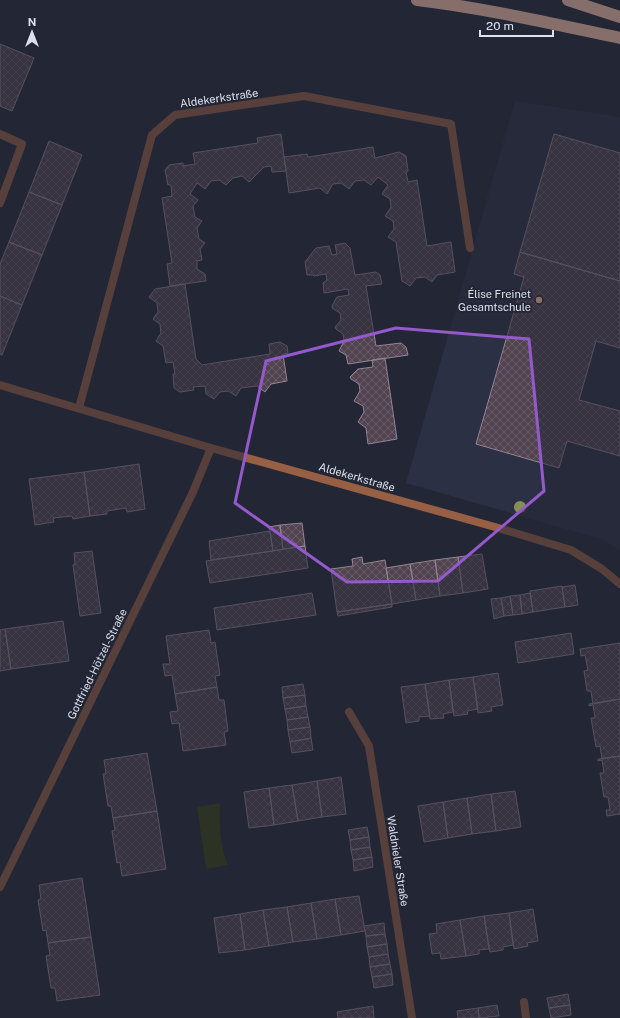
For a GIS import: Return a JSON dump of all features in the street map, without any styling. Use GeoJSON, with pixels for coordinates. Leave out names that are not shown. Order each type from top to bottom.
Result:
{"type":"FeatureCollection","features":[{"type":"Feature","properties":{"kind":"highway"},"geometry":{"type":"LineString","coordinates":[[417,0],[442,3],[545,22],[620,38]]}},
{"type":"Feature","properties":{"kind":"highway"},"geometry":{"type":"LineString","coordinates":[[568,0],[620,17]]}},
{"type":"Feature","properties":{"kind":"street","name":"Aldekerkstraße"},"geometry":{"type":"LineString","coordinates":[[78,408],[152,135],[175,115],[304,96],[451,124],[470,248]]}},
{"type":"Feature","properties":{"kind":"street"},"geometry":{"type":"LineString","coordinates":[[0,134],[22,144],[0,203]]}},
{"type":"Feature","properties":{"kind":"street","name":"Aldekerkstraße"},"geometry":{"type":"LineString","coordinates":[[0,385],[211,448],[495,527],[571,550],[602,569],[620,584]]}},
{"type":"Feature","properties":{"kind":"street","name":"Gottfried-Hötzel-Straße"},"geometry":{"type":"LineString","coordinates":[[0,888],[193,492],[211,448]]}},
{"type":"Feature","properties":{"kind":"street","name":"Waldnieler Straße"},"geometry":{"type":"LineString","coordinates":[[348,712],[368,746],[412,1018]]}},
{"type":"Feature","properties":{"kind":"street"},"geometry":{"type":"LineString","coordinates":[[524,1002],[526,1018]]}},
{"type":"Feature","properties":{"kind":"highlighted area"},"geometry":{"type":"Polygon","coordinates":[[[396,328],[529,339],[544,491],[438,581],[347,582],[235,503],[266,361],[396,328]]]}},
{"type":"Feature","properties":{"kind":"shaded area","name":"Élise Freinet Gesamtschule"},"geometry":{"type":"Polygon","coordinates":[[[515,101],[620,117],[620,550],[601,539],[406,483],[515,101]]]}},
{"type":"Feature","properties":{"kind":"green space"},"geometry":{"type":"Polygon","coordinates":[[[220,803],[221,835],[223,850],[228,865],[206,869],[197,807],[220,803]]]}},
{"type":"Feature","properties":{"kind":"building"},"geometry":{"type":"Polygon","coordinates":[[[0,44],[34,58],[12,111],[0,106],[0,44]]]}},
{"type":"Feature","properties":{"kind":"building"},"geometry":{"type":"Polygon","coordinates":[[[281,134],[286,171],[272,172],[271,166],[264,167],[249,182],[242,176],[233,178],[226,185],[219,180],[211,181],[205,189],[197,183],[190,194],[198,200],[193,206],[195,217],[202,221],[197,228],[199,239],[205,243],[200,249],[202,260],[197,261],[197,269],[205,274],[206,281],[170,286],[167,264],[172,263],[162,198],[172,196],[171,185],[168,185],[165,170],[169,165],[183,163],[183,166],[195,164],[193,153],[258,143],[257,138],[281,134]]]}},
{"type":"Feature","properties":{"kind":"building"},"geometry":{"type":"Polygon","coordinates":[[[554,134],[620,153],[620,281],[520,252],[554,134]]]}},
{"type":"Feature","properties":{"kind":"building"},"geometry":{"type":"Polygon","coordinates":[[[49,141],[82,155],[62,205],[29,192],[49,141]]]}},
{"type":"Feature","properties":{"kind":"building"},"geometry":{"type":"Polygon","coordinates":[[[373,147],[375,158],[399,152],[406,156],[408,171],[406,172],[408,182],[417,180],[427,246],[451,242],[455,272],[437,275],[432,282],[425,277],[416,278],[410,286],[402,281],[396,242],[388,237],[394,229],[393,221],[385,216],[391,207],[390,199],[382,194],[388,185],[378,177],[371,185],[364,180],[355,181],[349,189],[341,183],[333,184],[327,194],[320,188],[289,193],[284,157],[307,154],[308,157],[373,147]]]}},
{"type":"Feature","properties":{"kind":"building"},"geometry":{"type":"Polygon","coordinates":[[[29,192],[62,205],[42,255],[9,242],[29,192]]]}},
{"type":"Feature","properties":{"kind":"building"},"geometry":{"type":"Polygon","coordinates":[[[9,242],[42,255],[22,305],[0,296],[0,264],[9,242]]]}},
{"type":"Feature","properties":{"kind":"building"},"geometry":{"type":"Polygon","coordinates":[[[345,243],[350,248],[355,275],[376,272],[380,275],[382,284],[366,286],[376,346],[401,343],[406,347],[408,355],[348,364],[346,355],[339,351],[344,341],[343,334],[335,327],[341,320],[340,313],[332,308],[332,306],[337,297],[349,295],[348,289],[324,293],[323,283],[327,280],[326,274],[314,276],[307,275],[305,262],[316,248],[329,246],[332,255],[337,254],[335,245],[345,243]]]}},
{"type":"Feature","properties":{"kind":"building"},"geometry":{"type":"Polygon","coordinates":[[[520,252],[620,281],[620,348],[596,341],[579,400],[620,411],[620,456],[567,441],[559,468],[476,444],[524,277],[514,274],[520,252]]]}},
{"type":"Feature","properties":{"kind":"building"},"geometry":{"type":"Polygon","coordinates":[[[185,284],[196,359],[202,365],[270,354],[269,344],[280,342],[287,346],[288,353],[283,354],[287,381],[271,384],[265,392],[257,386],[241,388],[236,396],[228,391],[220,392],[214,399],[206,394],[205,386],[193,387],[194,390],[180,392],[174,388],[173,374],[175,374],[173,362],[166,363],[163,346],[156,341],[161,333],[160,324],[153,319],[158,312],[157,303],[149,297],[155,289],[185,284]]]}},
{"type":"Feature","properties":{"kind":"building"},"geometry":{"type":"Polygon","coordinates":[[[0,296],[22,305],[2,355],[0,354],[0,296]]]}},
{"type":"Feature","properties":{"kind":"building"},"geometry":{"type":"Polygon","coordinates":[[[385,358],[397,439],[368,444],[366,428],[358,422],[364,412],[363,406],[354,401],[360,391],[359,384],[350,377],[358,369],[373,367],[372,360],[385,358]]]}},
{"type":"Feature","properties":{"kind":"building"},"geometry":{"type":"Polygon","coordinates":[[[139,464],[145,509],[127,512],[126,508],[107,511],[107,514],[90,516],[84,472],[139,464]]]}},
{"type":"Feature","properties":{"kind":"building"},"geometry":{"type":"Polygon","coordinates":[[[84,472],[90,516],[73,519],[72,516],[53,518],[54,522],[35,525],[29,479],[84,472]]]}},
{"type":"Feature","properties":{"kind":"building"},"geometry":{"type":"Polygon","coordinates":[[[302,523],[305,546],[283,549],[280,525],[302,523]]]}},
{"type":"Feature","properties":{"kind":"building"},"geometry":{"type":"Polygon","coordinates":[[[280,525],[283,549],[273,551],[269,527],[280,525]]]}},
{"type":"Feature","properties":{"kind":"building"},"geometry":{"type":"Polygon","coordinates":[[[270,531],[273,551],[211,560],[209,541],[270,531]]]}},
{"type":"Feature","properties":{"kind":"building"},"geometry":{"type":"Polygon","coordinates":[[[305,546],[308,568],[210,583],[206,561],[305,546]]]}},
{"type":"Feature","properties":{"kind":"building"},"geometry":{"type":"Polygon","coordinates":[[[92,551],[101,613],[80,616],[73,565],[75,564],[74,553],[92,551]]]}},
{"type":"Feature","properties":{"kind":"building"},"geometry":{"type":"Polygon","coordinates":[[[482,554],[488,589],[463,593],[458,557],[482,554]]]}},
{"type":"Feature","properties":{"kind":"building"},"geometry":{"type":"Polygon","coordinates":[[[362,557],[363,564],[385,560],[392,604],[337,612],[331,569],[353,566],[352,559],[362,557]]]}},
{"type":"Feature","properties":{"kind":"building"},"geometry":{"type":"Polygon","coordinates":[[[458,557],[463,593],[440,596],[435,560],[458,557]]]}},
{"type":"Feature","properties":{"kind":"building"},"geometry":{"type":"Polygon","coordinates":[[[435,560],[440,596],[416,600],[410,564],[435,560]]]}},
{"type":"Feature","properties":{"kind":"building"},"geometry":{"type":"Polygon","coordinates":[[[410,564],[416,600],[392,604],[386,568],[410,564]]]}},
{"type":"Feature","properties":{"kind":"building"},"geometry":{"type":"Polygon","coordinates":[[[575,585],[578,605],[565,607],[562,587],[575,585]]]}},
{"type":"Feature","properties":{"kind":"building"},"geometry":{"type":"Polygon","coordinates":[[[562,586],[565,607],[533,612],[530,591],[562,586]]]}},
{"type":"Feature","properties":{"kind":"building"},"geometry":{"type":"Polygon","coordinates":[[[312,593],[316,615],[217,630],[214,608],[312,593]]]}},
{"type":"Feature","properties":{"kind":"building"},"geometry":{"type":"Polygon","coordinates":[[[530,593],[533,612],[522,614],[520,595],[530,593]]]}},
{"type":"Feature","properties":{"kind":"building"},"geometry":{"type":"Polygon","coordinates":[[[520,595],[522,614],[513,615],[510,596],[520,595]]]}},
{"type":"Feature","properties":{"kind":"building"},"geometry":{"type":"Polygon","coordinates":[[[510,596],[513,615],[504,616],[501,598],[510,596]]]}},
{"type":"Feature","properties":{"kind":"building"},"geometry":{"type":"Polygon","coordinates":[[[501,598],[504,616],[494,619],[491,599],[501,598]]]}},
{"type":"Feature","properties":{"kind":"building"},"geometry":{"type":"Polygon","coordinates":[[[392,604],[392,607],[338,616],[337,612],[392,604]]]}},
{"type":"Feature","properties":{"kind":"building"},"geometry":{"type":"Polygon","coordinates":[[[63,621],[69,661],[11,669],[5,629],[63,621]]]}},
{"type":"Feature","properties":{"kind":"building"},"geometry":{"type":"Polygon","coordinates":[[[5,629],[11,669],[0,671],[0,630],[5,629]]]}},
{"type":"Feature","properties":{"kind":"building"},"geometry":{"type":"Polygon","coordinates":[[[209,630],[211,643],[215,642],[220,675],[215,676],[217,687],[175,694],[172,675],[165,676],[163,664],[170,664],[166,636],[209,630]]]}},
{"type":"Feature","properties":{"kind":"building"},"geometry":{"type":"Polygon","coordinates":[[[571,633],[574,654],[518,663],[515,642],[571,633]]]}},
{"type":"Feature","properties":{"kind":"building"},"geometry":{"type":"Polygon","coordinates":[[[620,643],[620,699],[593,704],[591,691],[587,691],[584,671],[588,670],[585,655],[581,656],[580,649],[620,643]]]}},
{"type":"Feature","properties":{"kind":"building"},"geometry":{"type":"Polygon","coordinates":[[[498,673],[503,705],[491,707],[492,711],[478,713],[473,677],[498,673]]]}},
{"type":"Feature","properties":{"kind":"building"},"geometry":{"type":"Polygon","coordinates":[[[473,677],[478,709],[467,711],[468,714],[454,716],[449,680],[473,677]]]}},
{"type":"Feature","properties":{"kind":"building"},"geometry":{"type":"Polygon","coordinates":[[[449,680],[453,712],[443,714],[444,718],[430,719],[425,684],[449,680]]]}},
{"type":"Feature","properties":{"kind":"building"},"geometry":{"type":"Polygon","coordinates":[[[303,684],[305,695],[283,698],[282,687],[303,684]]]}},
{"type":"Feature","properties":{"kind":"building"},"geometry":{"type":"Polygon","coordinates":[[[425,684],[430,716],[419,717],[419,721],[406,723],[401,687],[425,684]]]}},
{"type":"Feature","properties":{"kind":"building"},"geometry":{"type":"Polygon","coordinates":[[[217,687],[219,700],[224,700],[228,731],[224,732],[226,745],[183,751],[179,723],[172,724],[170,712],[178,711],[175,694],[217,687]]]}},
{"type":"Feature","properties":{"kind":"building"},"geometry":{"type":"Polygon","coordinates":[[[305,695],[306,706],[285,709],[283,698],[305,695]]]}},
{"type":"Feature","properties":{"kind":"building"},"geometry":{"type":"Polygon","coordinates":[[[620,699],[620,756],[602,759],[600,746],[596,747],[591,718],[595,718],[593,705],[589,706],[589,704],[620,699]]]}},
{"type":"Feature","properties":{"kind":"building"},"geometry":{"type":"Polygon","coordinates":[[[306,706],[308,717],[287,720],[285,709],[306,706]]]}},
{"type":"Feature","properties":{"kind":"building"},"geometry":{"type":"Polygon","coordinates":[[[308,717],[310,727],[288,730],[287,720],[308,717]]]}},
{"type":"Feature","properties":{"kind":"building"},"geometry":{"type":"Polygon","coordinates":[[[310,727],[311,738],[290,742],[288,730],[310,727]]]}},
{"type":"Feature","properties":{"kind":"building"},"geometry":{"type":"Polygon","coordinates":[[[311,738],[313,750],[292,753],[290,742],[311,738]]]}},
{"type":"Feature","properties":{"kind":"building"},"geometry":{"type":"Polygon","coordinates":[[[147,753],[157,811],[113,818],[111,806],[108,806],[103,774],[106,774],[104,760],[147,753]]]}},
{"type":"Feature","properties":{"kind":"building"},"geometry":{"type":"Polygon","coordinates":[[[620,756],[620,814],[607,816],[606,810],[610,810],[608,797],[604,797],[600,773],[604,773],[602,760],[598,761],[598,759],[620,756]]]}},
{"type":"Feature","properties":{"kind":"building"},"geometry":{"type":"Polygon","coordinates":[[[341,777],[346,814],[322,817],[317,781],[341,777]]]}},
{"type":"Feature","properties":{"kind":"building"},"geometry":{"type":"Polygon","coordinates":[[[317,781],[322,817],[298,821],[292,785],[317,781]]]}},
{"type":"Feature","properties":{"kind":"building"},"geometry":{"type":"Polygon","coordinates":[[[292,785],[298,821],[274,825],[269,788],[292,785]]]}},
{"type":"Feature","properties":{"kind":"building"},"geometry":{"type":"Polygon","coordinates":[[[269,788],[274,825],[249,828],[244,792],[269,788]]]}},
{"type":"Feature","properties":{"kind":"building"},"geometry":{"type":"Polygon","coordinates":[[[515,791],[521,827],[496,831],[491,794],[515,791]]]}},
{"type":"Feature","properties":{"kind":"building"},"geometry":{"type":"Polygon","coordinates":[[[491,794],[496,831],[472,834],[467,798],[491,794]]]}},
{"type":"Feature","properties":{"kind":"building"},"geometry":{"type":"Polygon","coordinates":[[[467,798],[472,834],[448,838],[443,802],[467,798]]]}},
{"type":"Feature","properties":{"kind":"building"},"geometry":{"type":"Polygon","coordinates":[[[443,802],[448,838],[424,842],[418,806],[443,802]]]}},
{"type":"Feature","properties":{"kind":"building"},"geometry":{"type":"Polygon","coordinates":[[[157,811],[166,869],[122,876],[120,862],[117,863],[112,831],[115,830],[113,818],[157,811]]]}},
{"type":"Feature","properties":{"kind":"building"},"geometry":{"type":"Polygon","coordinates":[[[367,827],[369,837],[350,840],[348,830],[367,827]]]}},
{"type":"Feature","properties":{"kind":"building"},"geometry":{"type":"Polygon","coordinates":[[[369,837],[370,847],[351,850],[350,840],[369,837]]]}},
{"type":"Feature","properties":{"kind":"building"},"geometry":{"type":"Polygon","coordinates":[[[370,847],[372,857],[353,860],[351,850],[370,847]]]}},
{"type":"Feature","properties":{"kind":"building"},"geometry":{"type":"Polygon","coordinates":[[[372,857],[373,867],[354,871],[353,860],[372,857]]]}},
{"type":"Feature","properties":{"kind":"building"},"geometry":{"type":"Polygon","coordinates":[[[82,878],[91,937],[48,943],[46,930],[43,931],[38,900],[41,899],[39,885],[82,878]]]}},
{"type":"Feature","properties":{"kind":"building"},"geometry":{"type":"Polygon","coordinates":[[[359,896],[365,931],[341,935],[335,899],[359,896]]]}},
{"type":"Feature","properties":{"kind":"building"},"geometry":{"type":"Polygon","coordinates":[[[335,899],[341,935],[317,939],[311,903],[335,899]]]}},
{"type":"Feature","properties":{"kind":"building"},"geometry":{"type":"Polygon","coordinates":[[[311,903],[317,939],[293,942],[287,907],[311,903]]]}},
{"type":"Feature","properties":{"kind":"building"},"geometry":{"type":"Polygon","coordinates":[[[287,907],[293,942],[269,946],[263,910],[287,907]]]}},
{"type":"Feature","properties":{"kind":"building"},"geometry":{"type":"Polygon","coordinates":[[[533,909],[538,941],[527,943],[528,946],[514,949],[509,913],[533,909]]]}},
{"type":"Feature","properties":{"kind":"building"},"geometry":{"type":"Polygon","coordinates":[[[263,910],[269,946],[245,950],[240,914],[263,910]]]}},
{"type":"Feature","properties":{"kind":"building"},"geometry":{"type":"Polygon","coordinates":[[[509,913],[513,945],[503,947],[503,950],[490,952],[484,916],[509,913]]]}},
{"type":"Feature","properties":{"kind":"building"},"geometry":{"type":"Polygon","coordinates":[[[240,914],[245,950],[219,953],[214,918],[240,914]]]}},
{"type":"Feature","properties":{"kind":"building"},"geometry":{"type":"Polygon","coordinates":[[[484,916],[489,949],[479,950],[479,954],[466,956],[460,920],[484,916]]]}},
{"type":"Feature","properties":{"kind":"building"},"geometry":{"type":"Polygon","coordinates":[[[460,920],[466,956],[441,959],[440,953],[432,954],[429,934],[437,933],[436,924],[460,920]]]}},
{"type":"Feature","properties":{"kind":"building"},"geometry":{"type":"Polygon","coordinates":[[[384,923],[385,934],[366,936],[364,926],[384,923]]]}},
{"type":"Feature","properties":{"kind":"building"},"geometry":{"type":"Polygon","coordinates":[[[385,934],[387,944],[367,947],[366,936],[385,934]]]}},
{"type":"Feature","properties":{"kind":"building"},"geometry":{"type":"Polygon","coordinates":[[[91,937],[100,995],[57,1001],[55,988],[51,988],[46,956],[50,955],[48,943],[91,937]]]}},
{"type":"Feature","properties":{"kind":"building"},"geometry":{"type":"Polygon","coordinates":[[[387,944],[388,954],[369,957],[367,947],[387,944]]]}},
{"type":"Feature","properties":{"kind":"building"},"geometry":{"type":"Polygon","coordinates":[[[388,954],[390,964],[370,967],[369,957],[388,954]]]}},
{"type":"Feature","properties":{"kind":"building"},"geometry":{"type":"Polygon","coordinates":[[[390,964],[392,974],[372,977],[370,967],[390,964]]]}},
{"type":"Feature","properties":{"kind":"building"},"geometry":{"type":"Polygon","coordinates":[[[392,974],[393,985],[374,988],[372,977],[392,974]]]}},
{"type":"Feature","properties":{"kind":"building"},"geometry":{"type":"Polygon","coordinates":[[[568,994],[570,1005],[549,1008],[547,998],[568,994]]]}},
{"type":"Feature","properties":{"kind":"building"},"geometry":{"type":"Polygon","coordinates":[[[497,1005],[499,1016],[479,1018],[478,1008],[497,1005]]]}},
{"type":"Feature","properties":{"kind":"building"},"geometry":{"type":"Polygon","coordinates":[[[570,1005],[571,1015],[551,1018],[549,1008],[570,1005]]]}},
{"type":"Feature","properties":{"kind":"building"},"geometry":{"type":"Polygon","coordinates":[[[373,1006],[374,1018],[338,1018],[337,1012],[373,1006]]]}},
{"type":"Feature","properties":{"kind":"building"},"geometry":{"type":"Polygon","coordinates":[[[478,1008],[479,1018],[458,1018],[457,1011],[478,1008]]]}},
{"type":"Feature","properties":{"kind":"place","name":"Élise Freinet Gesamtschule"},"geometry":{"type":"Point","coordinates":[539,300]}}]}
